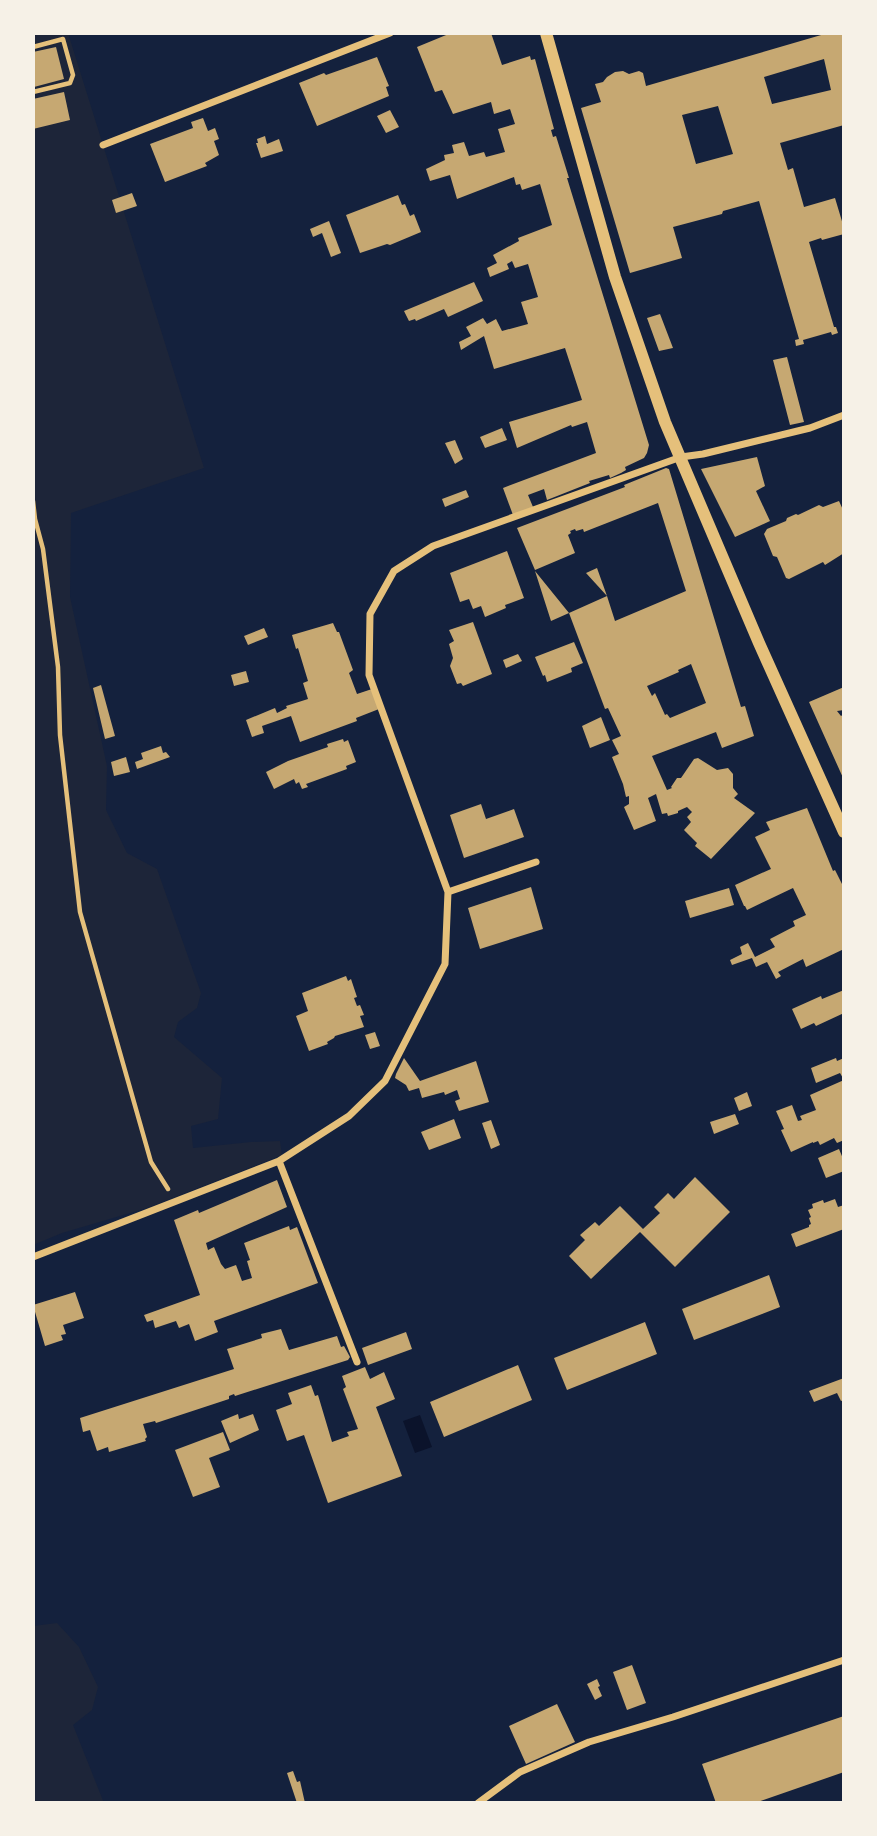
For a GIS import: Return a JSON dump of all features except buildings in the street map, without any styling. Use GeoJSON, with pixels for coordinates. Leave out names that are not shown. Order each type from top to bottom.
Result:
{"type":"FeatureCollection","features":[{"type":"Feature","properties":{"kind":"street"},"geometry":{"type":"LineString","coordinates":[[103,145],[390,33]]}},
{"type":"Feature","properties":{"kind":"street"},"geometry":{"type":"LineString","coordinates":[[546,33],[615,277],[666,422],[759,643],[844,832]]}},
{"type":"Feature","properties":{"kind":"street"},"geometry":{"type":"LineString","coordinates":[[33,1257],[279,1161],[349,1116],[385,1081],[444,964],[448,892],[369,676],[370,614],[394,571],[433,546],[681,457],[810,428],[844,415]]}},
{"type":"Feature","properties":{"kind":"street"},"geometry":{"type":"LineString","coordinates":[[448,892],[536,862]]}},
{"type":"Feature","properties":{"kind":"street"},"geometry":{"type":"LineString","coordinates":[[279,1161],[357,1362]]}},
{"type":"Feature","properties":{"kind":"street"},"geometry":{"type":"LineString","coordinates":[[478,1803],[520,1772],[589,1742],[844,1660]]}},
{"type":"Feature","properties":{"kind":"path"},"geometry":{"type":"LineString","coordinates":[[33,47],[63,39],[73,75],[70,83],[33,92]]}},
{"type":"Feature","properties":{"kind":"path"},"geometry":{"type":"LineString","coordinates":[[33,501],[43,549],[58,667],[60,735],[79,912],[151,1162],[176,1202]]}},
{"type":"Feature","properties":{"kind":"shaded area"},"geometry":{"type":"Polygon","coordinates":[[[33,33],[68,33],[204,468],[71,513],[70,597],[107,766],[106,810],[127,853],[157,869],[201,993],[197,1008],[178,1022],[174,1037],[222,1078],[218,1119],[191,1126],[193,1148],[280,1141],[282,1155],[147,1208],[62,1233],[33,1245],[33,33]]]}},
{"type":"Feature","properties":{"kind":"shaded area"},"geometry":{"type":"Polygon","coordinates":[[[420,1415],[432,1447],[415,1453],[403,1421],[420,1415]]]}},
{"type":"Feature","properties":{"kind":"shaded area"},"geometry":{"type":"Polygon","coordinates":[[[57,1623],[79,1647],[98,1687],[92,1710],[73,1725],[104,1803],[33,1803],[33,1626],[57,1623]]]}}]}
